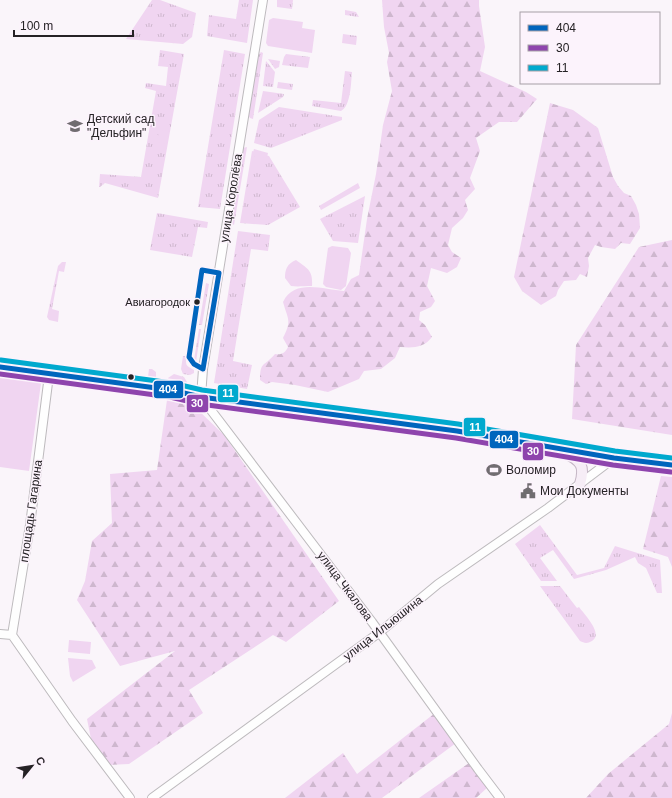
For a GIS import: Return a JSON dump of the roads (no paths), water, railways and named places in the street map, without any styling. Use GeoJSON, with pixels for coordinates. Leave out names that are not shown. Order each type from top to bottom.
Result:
{"type":"FeatureCollection","features":[{"type":"Feature","properties":{"kind":"main road"},"geometry":{"type":"LineString","coordinates":[[0,367],[49,375],[172,390],[201,397],[457,431],[614,458],[672,465]]}},
{"type":"Feature","properties":{"kind":"main road"},"geometry":{"type":"LineString","coordinates":[[558,449],[576,458],[579,462],[583,473],[580,484]]}},
{"type":"Feature","properties":{"kind":"street","name":"улица Королёва"},"geometry":{"type":"LineString","coordinates":[[201,397],[203,368],[263,0]]}},
{"type":"Feature","properties":{"kind":"street","name":"площадь Гагарина"},"geometry":{"type":"LineString","coordinates":[[12,635],[30,525],[49,375]]}},
{"type":"Feature","properties":{"kind":"street","name":"улица Чкалова"},"geometry":{"type":"LineString","coordinates":[[201,397],[380,632],[500,798]]}},
{"type":"Feature","properties":{"kind":"street","name":"улица Ильюшина"},"geometry":{"type":"LineString","coordinates":[[152,798],[380,632],[438,584],[580,484],[614,458]]}},
{"type":"Feature","properties":{"kind":"street"},"geometry":{"type":"LineString","coordinates":[[0,634],[12,635],[77,727],[130,798]]}},
{"type":"Feature","properties":{"kind":"place","name":"Детский сад \"Дельфин\""},"geometry":{"type":"Point","coordinates":[75,126]}},
{"type":"Feature","properties":{"kind":"place","name":"Авиагородок"},"geometry":{"type":"Point","coordinates":[197,302]}},
{"type":"Feature","properties":{"kind":"place","name":"Воломир"},"geometry":{"type":"Point","coordinates":[494,470]}},
{"type":"Feature","properties":{"kind":"place","name":"Мои Документы"},"geometry":{"type":"Point","coordinates":[528,491]}}]}
